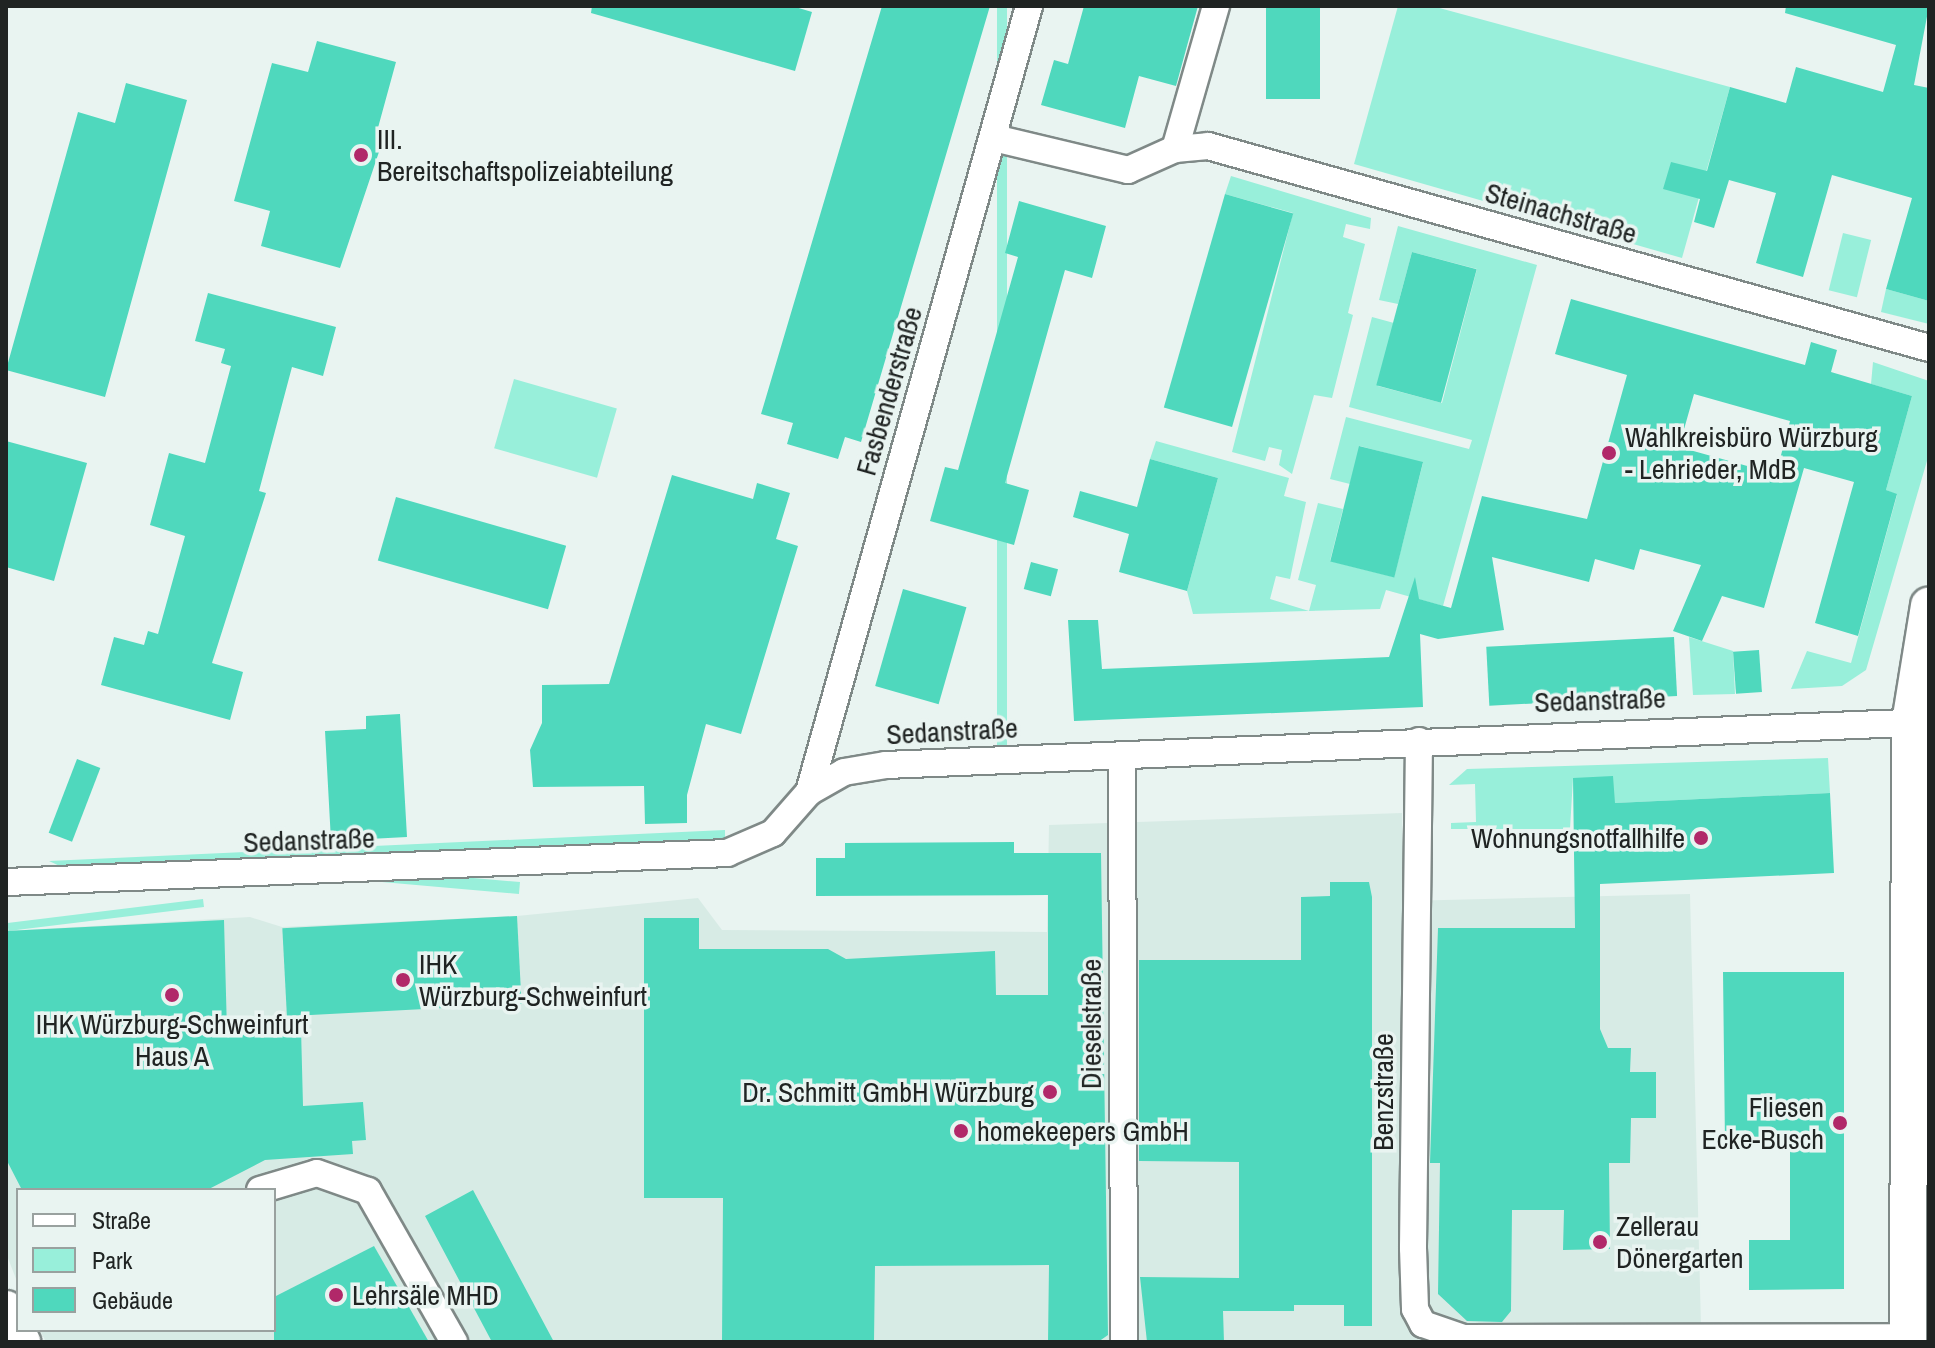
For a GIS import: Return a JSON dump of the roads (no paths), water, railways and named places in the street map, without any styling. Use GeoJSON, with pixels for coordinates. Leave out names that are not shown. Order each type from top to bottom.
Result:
{"type":"FeatureCollection","features":[{"type":"Feature","properties":{"kind":"street","name":"Fasbenderstraße"},"geometry":{"type":"LineString","coordinates":[[809,792],[1029,6]]}},
{"type":"Feature","properties":{"kind":"street"},"geometry":{"type":"LineString","coordinates":[[1175,149],[1216,6]]}},
{"type":"Feature","properties":{"kind":"street","name":"Steinachstraße"},"geometry":{"type":"LineString","coordinates":[[994,138],[1115,170],[1153,163],[1175,149],[1208,146],[1929,348]]}},
{"type":"Feature","properties":{"kind":"street"},"geometry":{"type":"LineString","coordinates":[[1908,1340],[1919,722],[1929,606]]}},
{"type":"Feature","properties":{"kind":"street","name":"Sedanstraße"},"geometry":{"type":"LineString","coordinates":[[6,882],[727,853],[773,833],[809,792],[844,772],[886,765],[1919,722]]}},
{"type":"Feature","properties":{"kind":"street","name":"Benzstraße"},"geometry":{"type":"LineString","coordinates":[[1419,741],[1415,1309],[1439,1334],[1538,1341],[1908,1340]]}},
{"type":"Feature","properties":{"kind":"street","name":"Dieselstraße"},"geometry":{"type":"LineString","coordinates":[[1122,755],[1124,1342]]}},
{"type":"Feature","properties":{"kind":"street"},"geometry":{"type":"LineString","coordinates":[[267,1188],[317,1173],[368,1191],[454,1342]]}},
{"type":"Feature","properties":{"kind":"place","name":"III. Bereitschaftspolizeiabteilung"},"geometry":{"type":"Point","coordinates":[361,155]}},
{"type":"Feature","properties":{"kind":"place","name":"Wahlkreisbüro Würzburg - Lehrieder, MdB"},"geometry":{"type":"Point","coordinates":[1609,453]}},
{"type":"Feature","properties":{"kind":"place","name":"Wohnungsnotfallhilfe"},"geometry":{"type":"Point","coordinates":[1701,838]}},
{"type":"Feature","properties":{"kind":"place","name":"IHK Würzburg-Schweinfurt"},"geometry":{"type":"Point","coordinates":[403,980]}},
{"type":"Feature","properties":{"kind":"place","name":"IHK Würzburg-Schweinfurt Haus A"},"geometry":{"type":"Point","coordinates":[172,995]}},
{"type":"Feature","properties":{"kind":"place","name":"Dr. Schmitt GmbH Würzburg"},"geometry":{"type":"Point","coordinates":[1050,1092]}},
{"type":"Feature","properties":{"kind":"place","name":"Fliesen Ecke-Busch"},"geometry":{"type":"Point","coordinates":[1840,1123]}},
{"type":"Feature","properties":{"kind":"place","name":"homekeepers GmbH"},"geometry":{"type":"Point","coordinates":[961,1131]}},
{"type":"Feature","properties":{"kind":"place","name":"Zellerau Dönergarten"},"geometry":{"type":"Point","coordinates":[1600,1242]}},
{"type":"Feature","properties":{"kind":"place","name":"Lehrsäle MHD"},"geometry":{"type":"Point","coordinates":[336,1295]}}]}
